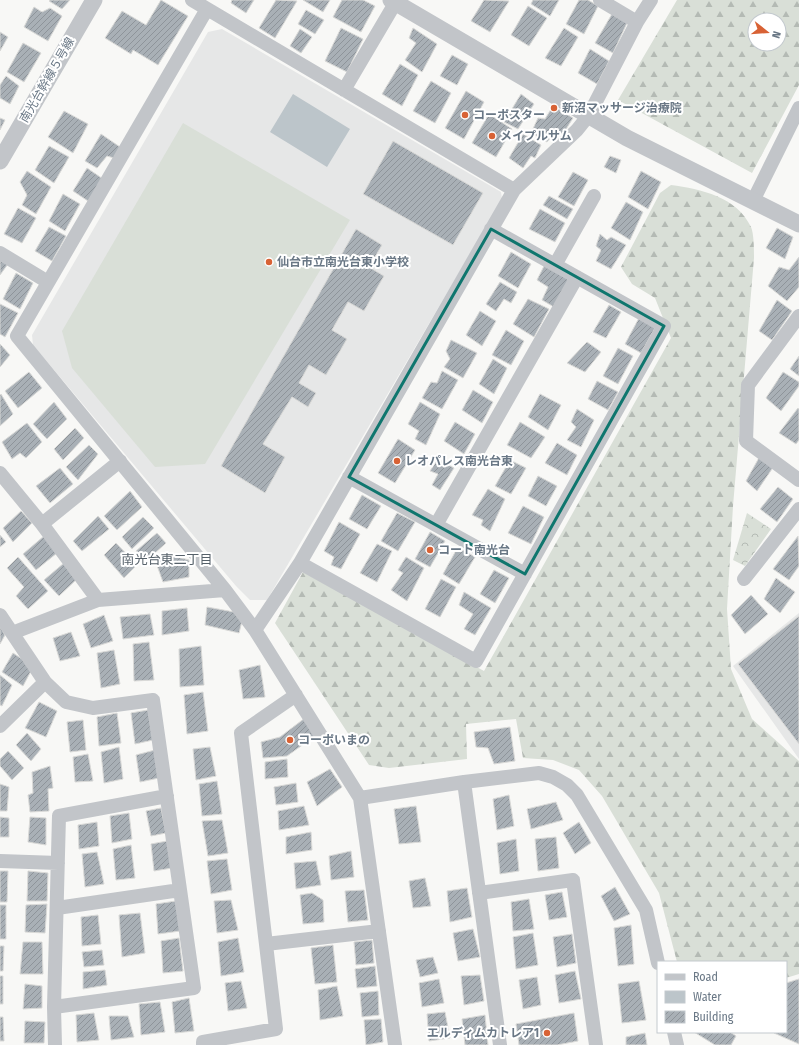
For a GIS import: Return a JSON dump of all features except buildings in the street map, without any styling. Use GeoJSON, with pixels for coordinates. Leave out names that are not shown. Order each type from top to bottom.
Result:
{"type":"FeatureCollection","features":[{"type":"Feature","properties":{"kind":"street","name":"南光台幹線５号線"},"geometry":{"type":"LineString","coordinates":[[0,161],[94,0]]}},
{"type":"Feature","properties":{"kind":"street"},"geometry":{"type":"LineString","coordinates":[[192,0],[514,190]]}},
{"type":"Feature","properties":{"kind":"street"},"geometry":{"type":"LineString","coordinates":[[600,0],[637,22]]}},
{"type":"Feature","properties":{"kind":"street"},"geometry":{"type":"LineString","coordinates":[[255,630],[300,563],[514,190],[577,130],[589,115],[637,22],[651,0]]}},
{"type":"Feature","properties":{"kind":"street"},"geometry":{"type":"LineString","coordinates":[[344,90],[394,1],[627,138],[799,224]]}},
{"type":"Feature","properties":{"kind":"street"},"geometry":{"type":"LineString","coordinates":[[207,9],[17,336],[120,460],[225,590],[255,630],[360,798],[395,1045]]}},
{"type":"Feature","properties":{"kind":"street"},"geometry":{"type":"LineString","coordinates":[[753,201],[799,108]]}},
{"type":"Feature","properties":{"kind":"street"},"geometry":{"type":"LineString","coordinates":[[555,265],[594,196]]}},
{"type":"Feature","properties":{"kind":"street"},"geometry":{"type":"LineString","coordinates":[[300,563],[476,661],[664,326],[491,229]]}},
{"type":"Feature","properties":{"kind":"street"},"geometry":{"type":"LineString","coordinates":[[0,254],[48,282]]}},
{"type":"Feature","properties":{"kind":"street"},"geometry":{"type":"LineString","coordinates":[[436,525],[577,277]]}},
{"type":"Feature","properties":{"kind":"street"},"geometry":{"type":"LineString","coordinates":[[799,316],[748,385],[746,441],[799,480]]}},
{"type":"Feature","properties":{"kind":"street"},"geometry":{"type":"LineString","coordinates":[[42,524],[120,460]]}},
{"type":"Feature","properties":{"kind":"street"},"geometry":{"type":"LineString","coordinates":[[0,473],[42,524],[98,600]]}},
{"type":"Feature","properties":{"kind":"street"},"geometry":{"type":"LineString","coordinates":[[349,477],[525,574]]}},
{"type":"Feature","properties":{"kind":"street"},"geometry":{"type":"LineString","coordinates":[[744,579],[797,517]]}},
{"type":"Feature","properties":{"kind":"street"},"geometry":{"type":"LineString","coordinates":[[12,633],[98,600],[225,590]]}},
{"type":"Feature","properties":{"kind":"street"},"geometry":{"type":"LineString","coordinates":[[0,615],[45,682],[66,702],[92,708],[153,700],[194,988],[54,1007]]}},
{"type":"Feature","properties":{"kind":"street"},"geometry":{"type":"LineString","coordinates":[[0,726],[45,682]]}},
{"type":"Feature","properties":{"kind":"street"},"geometry":{"type":"LineString","coordinates":[[203,1045],[203,1042],[276,1028],[242,733],[296,695]]}},
{"type":"Feature","properties":{"kind":"street"},"geometry":{"type":"LineString","coordinates":[[360,798],[464,782],[539,773],[553,777],[567,785],[577,795],[646,910],[658,961]]}},
{"type":"Feature","properties":{"kind":"street"},"geometry":{"type":"LineString","coordinates":[[464,782],[500,1045]]}},
{"type":"Feature","properties":{"kind":"street"},"geometry":{"type":"LineString","coordinates":[[55,1045],[54,1007],[59,816],[167,796]]}},
{"type":"Feature","properties":{"kind":"street"},"geometry":{"type":"LineString","coordinates":[[0,861],[58,863]]}},
{"type":"Feature","properties":{"kind":"street"},"geometry":{"type":"LineString","coordinates":[[479,893],[573,880],[596,1045]]}},
{"type":"Feature","properties":{"kind":"street"},"geometry":{"type":"LineString","coordinates":[[56,908],[180,890]]}},
{"type":"Feature","properties":{"kind":"street"},"geometry":{"type":"LineString","coordinates":[[266,944],[379,931]]}},
{"type":"Feature","properties":{"kind":"street"},"geometry":{"type":"LineString","coordinates":[[674,1033],[677,1045]]}},
{"type":"Feature","properties":{"kind":"highlighted area"},"geometry":{"type":"Polygon","coordinates":[[[491,229],[664,326],[525,574],[349,477],[491,229]]]}},
{"type":"Feature","properties":{"kind":"shaded area","name":"仙台市立南光台東小学校"},"geometry":{"type":"Polygon","coordinates":[[[222,29],[501,192],[502,199],[267,600],[250,600],[236,586],[33,345],[32,335],[208,32],[222,29]]]}},
{"type":"Feature","properties":{"kind":"shaded area"},"geometry":{"type":"Polygon","coordinates":[[[799,613],[799,759],[733,666],[799,613]]]}},
{"type":"Feature","properties":{"kind":"green space"},"geometry":{"type":"Polygon","coordinates":[[[677,0],[799,0],[799,85],[752,173],[618,100],[677,0]]]}},
{"type":"Feature","properties":{"kind":"green space"},"geometry":{"type":"Polygon","coordinates":[[[183,123],[350,220],[205,464],[155,467],[72,368],[62,331],[183,123]]]}},
{"type":"Feature","properties":{"kind":"green space"},"geometry":{"type":"Polygon","coordinates":[[[671,185],[694,189],[717,196],[737,208],[745,217],[753,234],[754,258],[733,506],[727,609],[731,669],[752,719],[799,761],[799,974],[787,978],[787,961],[677,961],[659,893],[602,796],[579,770],[553,760],[523,758],[516,719],[466,724],[467,759],[389,768],[369,765],[275,623],[303,572],[484,671],[671,338],[655,298],[632,284],[621,267],[660,193],[671,185]]]}},
{"type":"Feature","properties":{"kind":"green space"},"geometry":{"type":"Polygon","coordinates":[[[747,513],[771,529],[745,566],[733,560],[747,513]]]}},
{"type":"Feature","properties":{"kind":"water"},"geometry":{"type":"Polygon","coordinates":[[[293,94],[350,129],[327,167],[270,132],[293,94]]]}},
{"type":"Feature","properties":{"kind":"place","name":"新沼マッサージ治療院"},"geometry":{"type":"Point","coordinates":[554,108]}},
{"type":"Feature","properties":{"kind":"place","name":"コーポスター"},"geometry":{"type":"Point","coordinates":[465,115]}},
{"type":"Feature","properties":{"kind":"place","name":"メイプルサム"},"geometry":{"type":"Point","coordinates":[492,136]}},
{"type":"Feature","properties":{"kind":"place","name":"仙台市立南光台東小学校"},"geometry":{"type":"Point","coordinates":[269,262]}},
{"type":"Feature","properties":{"kind":"place","name":"レオパレス南光台東"},"geometry":{"type":"Point","coordinates":[397,461]}},
{"type":"Feature","properties":{"kind":"place","name":"コート南光台"},"geometry":{"type":"Point","coordinates":[430,550]}},
{"type":"Feature","properties":{"kind":"place","name":"コーポいまの"},"geometry":{"type":"Point","coordinates":[290,740]}},
{"type":"Feature","properties":{"kind":"place","name":"エルディムカトレア1"},"geometry":{"type":"Point","coordinates":[547,1033]}},
{"type":"Feature","properties":{"kind":"district","name":"南光台東二丁目"},"geometry":{"type":"Point","coordinates":[167,559]}}]}
